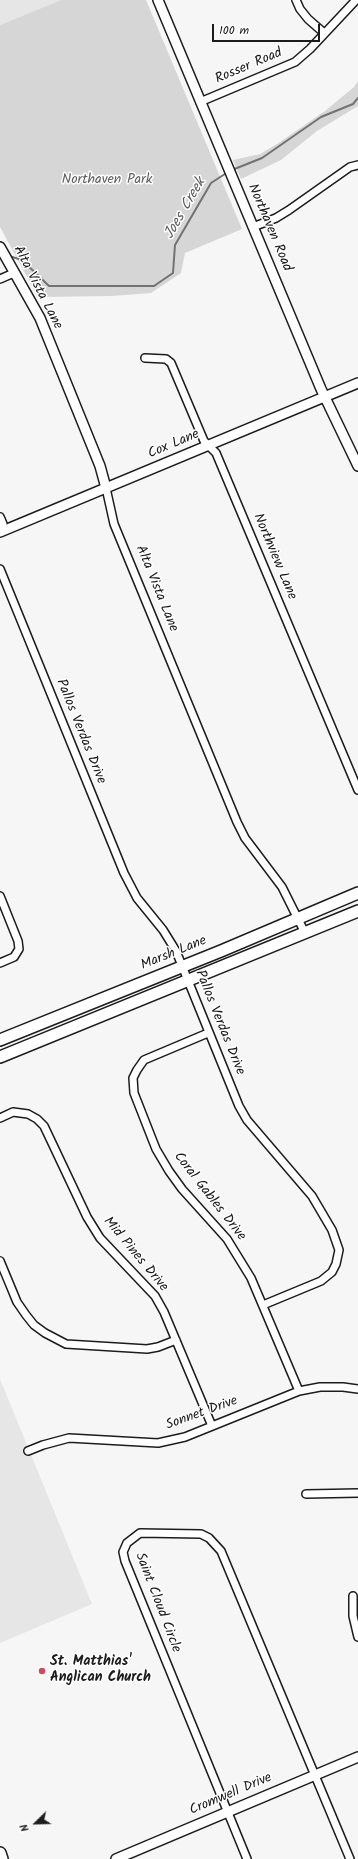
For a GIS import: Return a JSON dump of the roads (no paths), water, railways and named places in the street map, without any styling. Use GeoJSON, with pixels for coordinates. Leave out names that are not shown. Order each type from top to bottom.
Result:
{"type":"FeatureCollection","features":[{"type":"Feature","properties":{"kind":"main road","name":"Marsh Lane"},"geometry":{"type":"LineString","coordinates":[[0,1040],[299,919],[358,893]]}},
{"type":"Feature","properties":{"kind":"main road"},"geometry":{"type":"LineString","coordinates":[[0,1057],[358,911]]}},
{"type":"Feature","properties":{"kind":"main road"},"geometry":{"type":"LineString","coordinates":[[0,1853],[2,1859]]}},
{"type":"Feature","properties":{"kind":"street","name":"Northaven Road"},"geometry":{"type":"LineString","coordinates":[[158,0],[324,397],[358,466]]}},
{"type":"Feature","properties":{"kind":"street"},"geometry":{"type":"LineString","coordinates":[[296,0],[300,9],[308,19],[324,33]]}},
{"type":"Feature","properties":{"kind":"street","name":"Rosser Road"},"geometry":{"type":"LineString","coordinates":[[200,102],[295,62],[307,52],[356,0]]}},
{"type":"Feature","properties":{"kind":"street"},"geometry":{"type":"LineString","coordinates":[[253,227],[282,214],[350,167],[358,165]]}},
{"type":"Feature","properties":{"kind":"street","name":"Alta Vista Lane"},"geometry":{"type":"LineString","coordinates":[[0,247],[40,318],[100,466],[114,524],[237,822],[249,844],[282,887],[305,933]]}},
{"type":"Feature","properties":{"kind":"street"},"geometry":{"type":"LineString","coordinates":[[0,279],[13,270]]}},
{"type":"Feature","properties":{"kind":"street","name":"Northview Lane"},"geometry":{"type":"LineString","coordinates":[[145,358],[166,359],[171,363],[204,441],[216,453],[358,790]]}},
{"type":"Feature","properties":{"kind":"street","name":"Cox Lane"},"geometry":{"type":"LineString","coordinates":[[0,532],[358,383]]}},
{"type":"Feature","properties":{"kind":"street"},"geometry":{"type":"LineString","coordinates":[[0,517],[3,524],[0,532]]}},
{"type":"Feature","properties":{"kind":"street","name":"Pallos Verdas Drive"},"geometry":{"type":"LineString","coordinates":[[0,570],[126,878],[138,898],[163,930],[176,950],[208,1033],[239,1106],[247,1120],[312,1196],[332,1230],[339,1250],[336,1264],[332,1272],[321,1281],[263,1305]]}},
{"type":"Feature","properties":{"kind":"street"},"geometry":{"type":"LineString","coordinates":[[0,896],[18,941],[19,949],[14,957],[0,963]]}},
{"type":"Feature","properties":{"kind":"street","name":"Coral Gables Drive"},"geometry":{"type":"LineString","coordinates":[[208,1033],[144,1060],[133,1078],[134,1093],[156,1149],[169,1171],[182,1189],[227,1239],[251,1278],[300,1391]]}},
{"type":"Feature","properties":{"kind":"street","name":"Mid Pines Drive"},"geometry":{"type":"LineString","coordinates":[[0,1118],[13,1112],[28,1114],[38,1119],[44,1126],[87,1217],[100,1238],[155,1296],[176,1340],[212,1426]]}},
{"type":"Feature","properties":{"kind":"street"},"geometry":{"type":"LineString","coordinates":[[0,1261],[17,1302],[26,1315],[45,1333],[66,1344],[147,1349],[158,1347],[176,1340]]}},
{"type":"Feature","properties":{"kind":"street","name":"Sonnet Drive"},"geometry":{"type":"LineString","coordinates":[[28,1452],[43,1445],[69,1438],[158,1443],[184,1437],[300,1391],[320,1387],[358,1389]]}},
{"type":"Feature","properties":{"kind":"street"},"geometry":{"type":"LineString","coordinates":[[306,1494],[358,1493]]}},
{"type":"Feature","properties":{"kind":"street","name":"Saint Cloud Circle"},"geometry":{"type":"LineString","coordinates":[[248,1859],[124,1561],[123,1552],[127,1543],[140,1533],[201,1534],[209,1538],[222,1551],[350,1859]]}},
{"type":"Feature","properties":{"kind":"street"},"geometry":{"type":"LineString","coordinates":[[353,1596],[353,1616],[358,1637]]}},
{"type":"Feature","properties":{"kind":"street","name":"Cromwell Drive"},"geometry":{"type":"LineString","coordinates":[[116,1859],[358,1757]]}},
{"type":"Feature","properties":{"kind":"waterway","name":"Joes Creek"},"geometry":{"type":"LineString","coordinates":[[232,170],[262,158],[321,117],[353,104],[358,98]]}},
{"type":"Feature","properties":{"kind":"waterway","name":"Joes Creek"},"geometry":{"type":"LineString","coordinates":[[9,256],[22,260],[49,286],[154,286],[173,273],[175,245],[211,183],[228,172]]}},
{"type":"Feature","properties":{"kind":"place","name":"St. Matthias' Anglican Church"},"geometry":{"type":"Point","coordinates":[42,1671]}},
{"type":"Feature","properties":{"kind":"park label","name":"Northaven Park"},"geometry":{"type":"Point","coordinates":[107,181]}}]}
